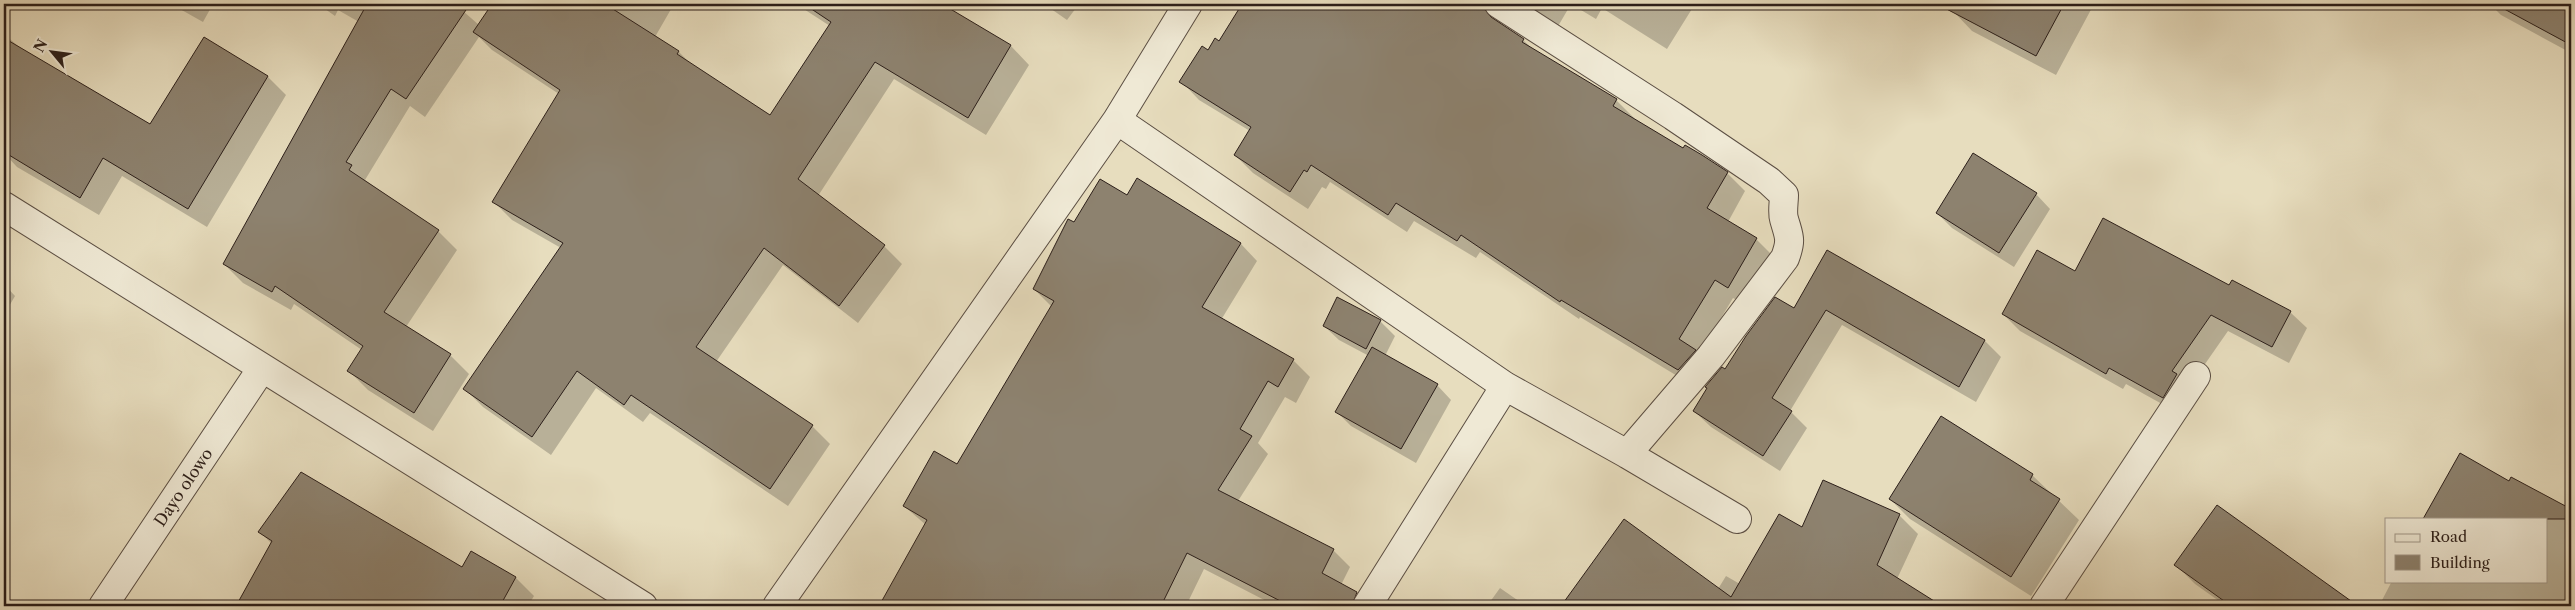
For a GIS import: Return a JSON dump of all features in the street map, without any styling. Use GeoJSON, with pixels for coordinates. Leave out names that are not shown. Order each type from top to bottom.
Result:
{"type":"FeatureCollection","features":[{"type":"Feature","properties":{"kind":"street"},"geometry":{"type":"LineString","coordinates":[[777,606],[1116,120],[1188,4]]}},
{"type":"Feature","properties":{"kind":"street"},"geometry":{"type":"LineString","coordinates":[[1499,4],[1673,116],[1769,181],[1784,195],[1784,218],[1789,232],[1790,243],[1785,258],[1711,356],[1628,454]]}},
{"type":"Feature","properties":{"kind":"street"},"geometry":{"type":"LineString","coordinates":[[1116,120],[1505,386],[1628,454],[1736,519]]}},
{"type":"Feature","properties":{"kind":"street"},"geometry":{"type":"LineString","coordinates":[[4,206],[643,606]]}},
{"type":"Feature","properties":{"kind":"street","name":"Dayo olowo"},"geometry":{"type":"LineString","coordinates":[[103,606],[262,368]]}},
{"type":"Feature","properties":{"kind":"street"},"geometry":{"type":"LineString","coordinates":[[2044,606],[2196,376]]}},
{"type":"Feature","properties":{"kind":"street"},"geometry":{"type":"LineString","coordinates":[[1367,606],[1505,386]]}},
{"type":"Feature","properties":{"kind":"building"},"geometry":{"type":"Polygon","coordinates":[[[367,4],[470,4],[406,99],[391,89],[346,162],[352,165],[349,170],[439,230],[384,312],[451,354],[414,413],[347,371],[363,346],[275,286],[272,292],[223,264],[367,4]]]}},
{"type":"Feature","properties":{"kind":"building"},"geometry":{"type":"Polygon","coordinates":[[[492,4],[605,4],[679,51],[677,54],[770,115],[831,22],[804,4],[942,4],[1011,45],[968,118],[875,62],[798,179],[885,245],[839,306],[764,248],[696,347],[813,425],[770,489],[631,395],[624,405],[577,371],[532,437],[463,389],[563,243],[492,202],[560,90],[473,32],[492,4]]]}},
{"type":"Feature","properties":{"kind":"building"},"geometry":{"type":"Polygon","coordinates":[[[1242,4],[1476,4],[1484,8],[1491,17],[1524,39],[1522,42],[1617,99],[1613,106],[1683,148],[1685,145],[1728,172],[1707,208],[1757,238],[1728,288],[1715,280],[1679,339],[1696,350],[1678,370],[1561,300],[1560,302],[1461,235],[1457,241],[1396,203],[1388,215],[1311,165],[1307,172],[1304,170],[1290,192],[1234,155],[1251,127],[1179,82],[1202,46],[1208,50],[1215,38],[1219,41],[1242,4]]]}},
{"type":"Feature","properties":{"kind":"building"},"geometry":{"type":"Polygon","coordinates":[[[1937,4],[2064,4],[2036,56],[1937,4]]]}},
{"type":"Feature","properties":{"kind":"building"},"geometry":{"type":"Polygon","coordinates":[[[2495,4],[2571,4],[2571,45],[2495,4]]]}},
{"type":"Feature","properties":{"kind":"building"},"geometry":{"type":"Polygon","coordinates":[[[204,37],[268,76],[188,209],[103,158],[80,198],[4,152],[4,38],[150,124],[204,37]]]}},
{"type":"Feature","properties":{"kind":"building"},"geometry":{"type":"Polygon","coordinates":[[[1973,153],[2037,193],[1999,253],[1936,213],[1973,153]]]}},
{"type":"Feature","properties":{"kind":"building"},"geometry":{"type":"Polygon","coordinates":[[[1137,178],[1241,243],[1202,307],[1294,359],[1278,387],[1268,381],[1240,429],[1252,436],[1218,490],[1334,549],[1322,573],[1357,592],[1352,606],[1290,606],[1187,553],[1161,606],[879,606],[927,520],[903,506],[934,451],[957,464],[1054,301],[1033,289],[1068,219],[1074,222],[1100,179],[1127,195],[1137,178]]]}},
{"type":"Feature","properties":{"kind":"building"},"geometry":{"type":"Polygon","coordinates":[[[2103,218],[2229,285],[2232,280],[2291,311],[2272,347],[2211,315],[2172,371],[2177,374],[2163,398],[2109,368],[2106,374],[2002,314],[2037,250],[2075,271],[2103,218]]]}},
{"type":"Feature","properties":{"kind":"building"},"geometry":{"type":"Polygon","coordinates":[[[1827,250],[1985,340],[1959,387],[1826,310],[1772,398],[1792,411],[1763,456],[1693,411],[1707,388],[1705,387],[1722,367],[1725,369],[1746,336],[1775,297],[1794,308],[1827,250]]]}},
{"type":"Feature","properties":{"kind":"building"},"geometry":{"type":"Polygon","coordinates":[[[1337,297],[1381,320],[1366,349],[1323,326],[1337,297]]]}},
{"type":"Feature","properties":{"kind":"building"},"geometry":{"type":"Polygon","coordinates":[[[1372,347],[1438,384],[1401,449],[1335,412],[1372,347]]]}},
{"type":"Feature","properties":{"kind":"building"},"geometry":{"type":"Polygon","coordinates":[[[1941,416],[2033,474],[2030,480],[2060,499],[2011,577],[1889,499],[1941,416]]]}},
{"type":"Feature","properties":{"kind":"building"},"geometry":{"type":"Polygon","coordinates":[[[2460,453],[2509,481],[2511,477],[2571,509],[2571,519],[2424,518],[2460,453]]]}},
{"type":"Feature","properties":{"kind":"building"},"geometry":{"type":"Polygon","coordinates":[[[301,472],[462,567],[471,551],[516,577],[500,606],[236,606],[272,541],[258,532],[301,472]]]}},
{"type":"Feature","properties":{"kind":"building"},"geometry":{"type":"Polygon","coordinates":[[[1823,480],[1900,514],[1877,565],[1942,606],[1561,606],[1624,519],[1731,597],[1779,514],[1802,527],[1823,480]]]}},
{"type":"Feature","properties":{"kind":"building"},"geometry":{"type":"Polygon","coordinates":[[[2217,505],[2358,606],[2231,606],[2174,565],[2217,505]]]}}]}
